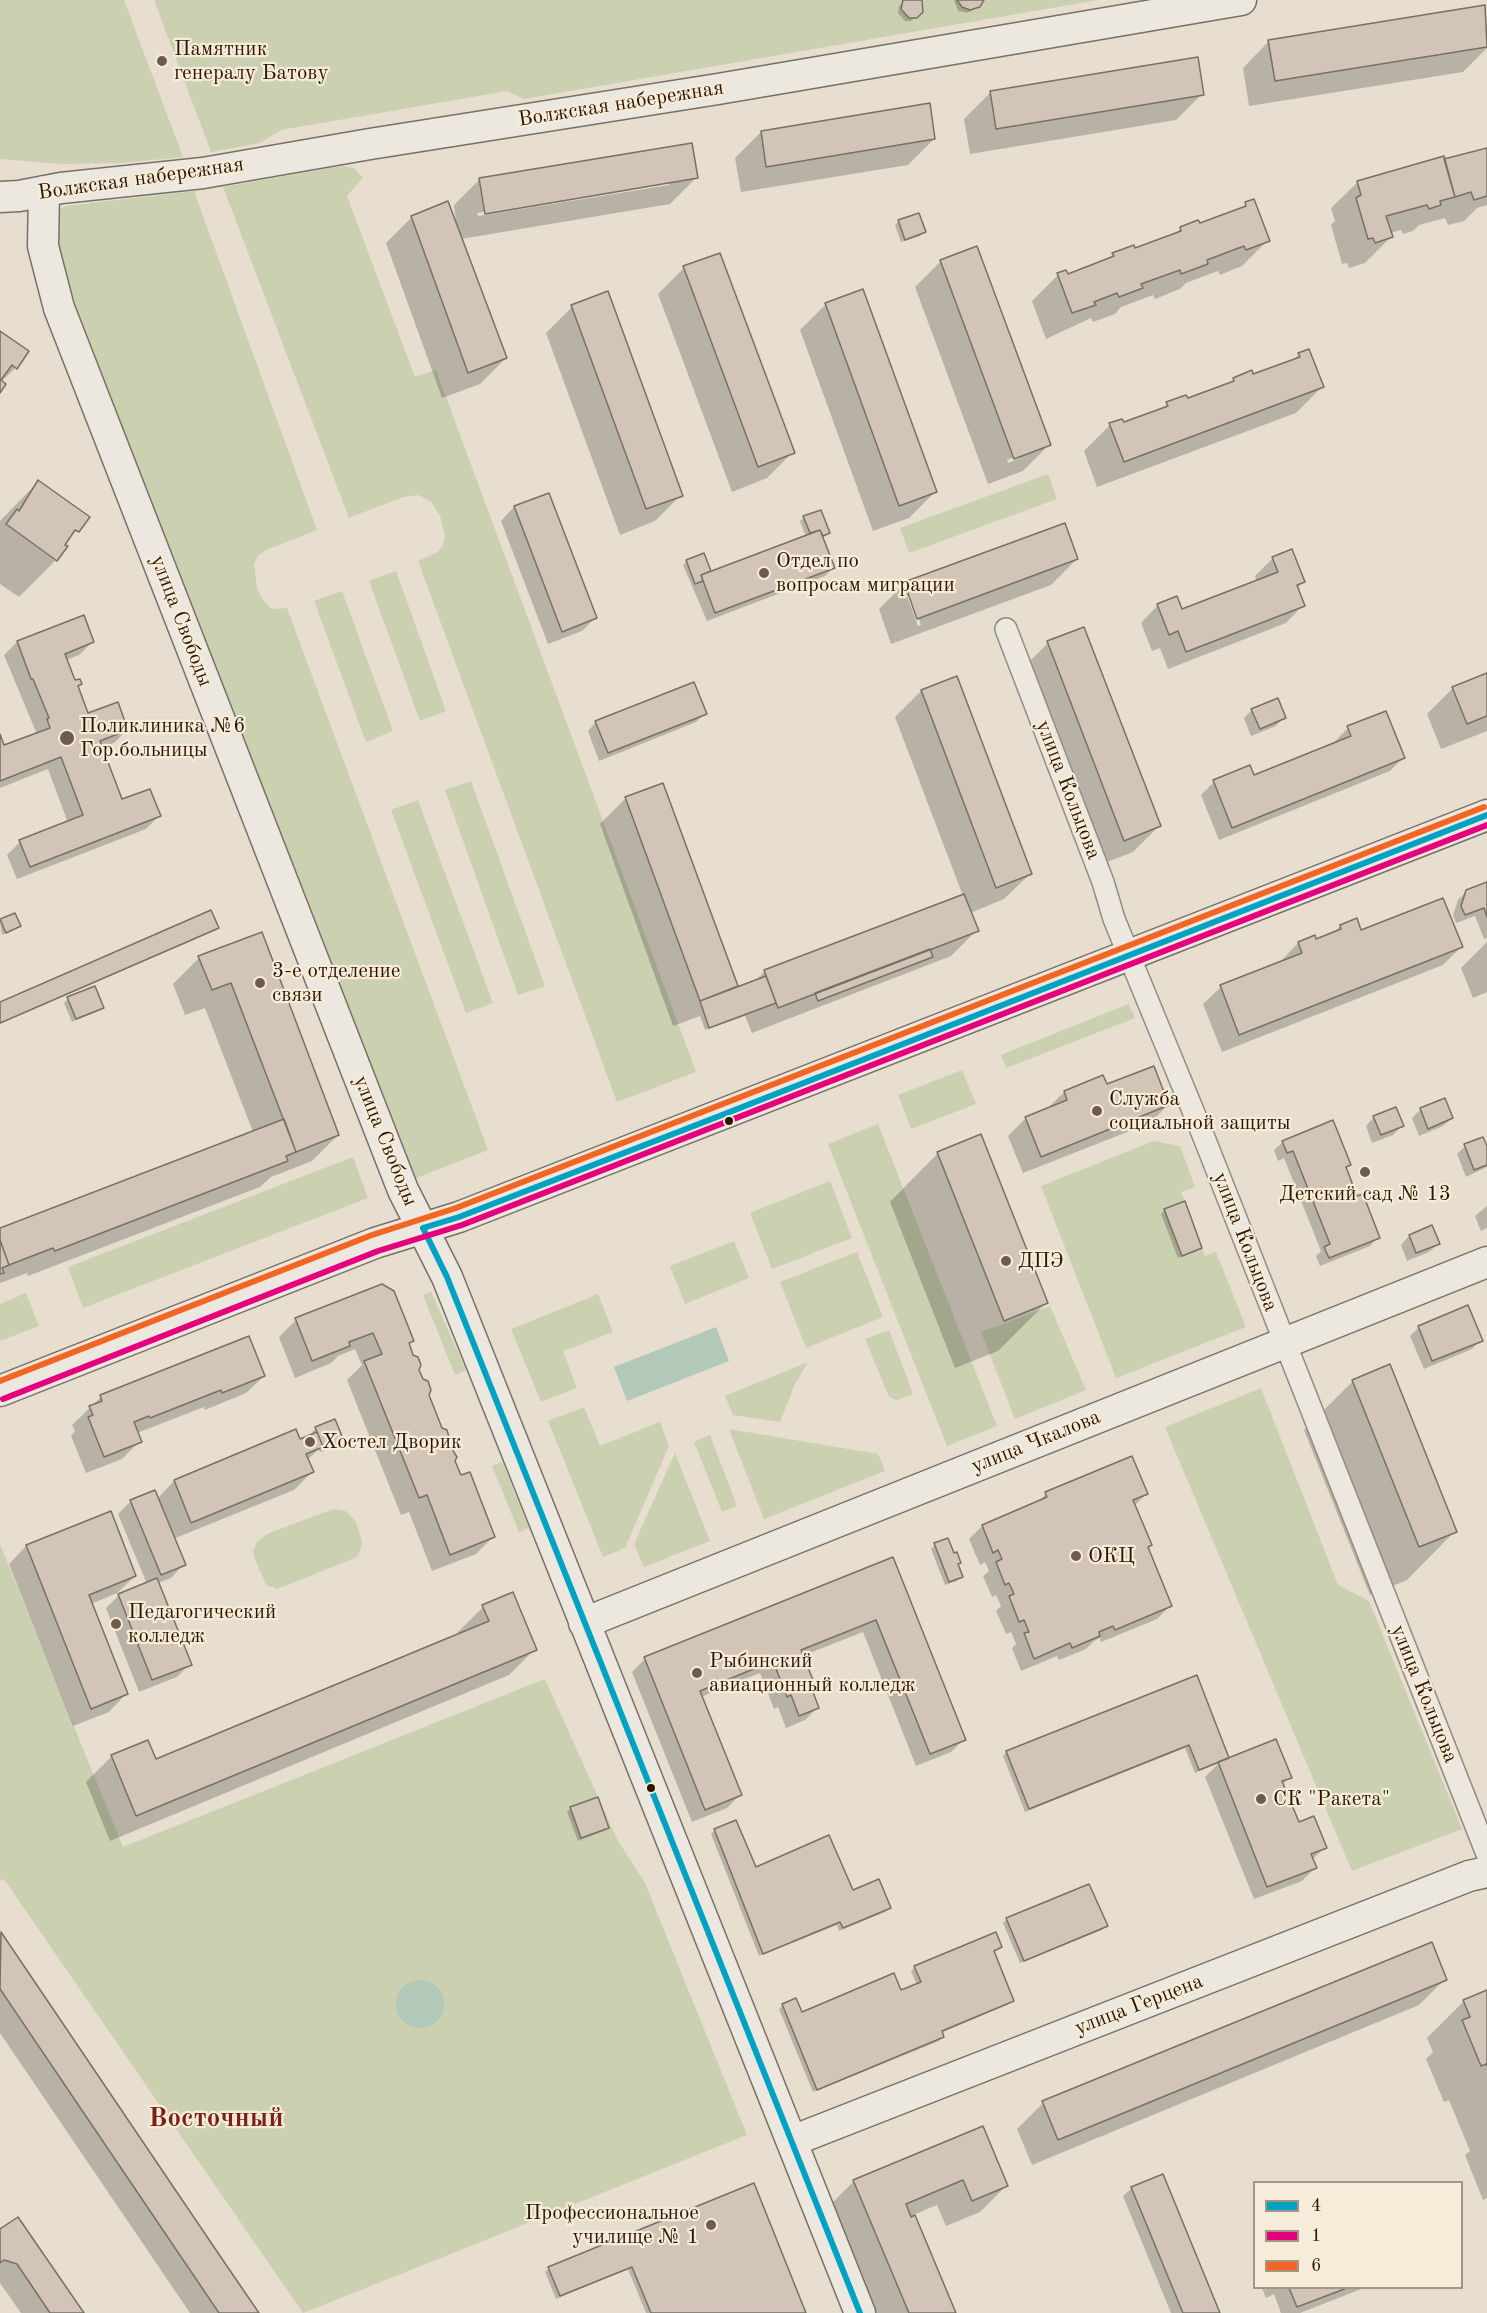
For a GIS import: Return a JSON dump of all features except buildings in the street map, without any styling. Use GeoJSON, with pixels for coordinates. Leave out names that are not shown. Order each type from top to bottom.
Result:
{"type":"FeatureCollection","features":[{"type":"Feature","properties":{"kind":"street","name":"Волжская набережная"},"geometry":{"type":"LineString","coordinates":[[0,197],[202,173],[718,89],[1241,0]]}},
{"type":"Feature","properties":{"kind":"street","name":"улица Свободы"},"geometry":{"type":"LineString","coordinates":[[44,191],[43,246],[59,308],[403,1190],[447,1277],[860,2313]]}},
{"type":"Feature","properties":{"kind":"street","name":"улица Кольцова"},"geometry":{"type":"LineString","coordinates":[[1006,629],[1103,882],[1114,919],[1203,1136],[1487,1854]]}},
{"type":"Feature","properties":{"kind":"street"},"geometry":{"type":"LineString","coordinates":[[1,1392],[375,1243],[470,1213],[1487,815]]}},
{"type":"Feature","properties":{"kind":"street","name":"улица Чкалова"},"geometry":{"type":"LineString","coordinates":[[584,1623],[1487,1262]]}},
{"type":"Feature","properties":{"kind":"street","name":"улица Герцена"},"geometry":{"type":"LineString","coordinates":[[792,2141],[1468,1876],[1487,1872]]}},
{"type":"Feature","properties":{"kind":"shaded area"},"geometry":{"type":"Polygon","coordinates":[[[0,0],[124,0],[183,157],[122,163],[62,164],[0,159],[0,0]]]}},
{"type":"Feature","properties":{"kind":"shaded area"},"geometry":{"type":"Polygon","coordinates":[[[154,0],[1098,0],[524,99],[507,91],[281,130],[260,143],[211,152],[154,0]]]}},
{"type":"Feature","properties":{"kind":"shaded area"},"geometry":{"type":"Polygon","coordinates":[[[343,166],[354,168],[363,178],[347,196],[415,377],[436,370],[696,1072],[617,1102],[418,561],[438,552],[443,545],[445,535],[440,516],[431,502],[418,495],[403,497],[349,518],[223,187],[343,166]]]}},
{"type":"Feature","properties":{"kind":"shaded area"},"geometry":{"type":"Polygon","coordinates":[[[194,191],[317,530],[266,550],[258,556],[254,564],[257,588],[263,600],[272,609],[287,608],[488,1150],[414,1179],[56,265],[55,216],[66,206],[194,191]]]}},
{"type":"Feature","properties":{"kind":"shaded area"},"geometry":{"type":"Polygon","coordinates":[[[1048,474],[1057,499],[909,553],[900,528],[1048,474]]]}},
{"type":"Feature","properties":{"kind":"shaded area"},"geometry":{"type":"Polygon","coordinates":[[[396,571],[446,711],[420,721],[369,581],[396,571]]]}},
{"type":"Feature","properties":{"kind":"shaded area"},"geometry":{"type":"Polygon","coordinates":[[[342,591],[393,731],[366,742],[314,601],[342,591]]]}},
{"type":"Feature","properties":{"kind":"shaded area"},"geometry":{"type":"Polygon","coordinates":[[[471,781],[545,986],[518,995],[445,790],[471,781]]]}},
{"type":"Feature","properties":{"kind":"shaded area"},"geometry":{"type":"Polygon","coordinates":[[[418,800],[493,1003],[466,1013],[391,810],[418,800]]]}},
{"type":"Feature","properties":{"kind":"shaded area"},"geometry":{"type":"Polygon","coordinates":[[[1129,1004],[1135,1018],[1006,1068],[1001,1055],[1129,1004]]]}},
{"type":"Feature","properties":{"kind":"shaded area"},"geometry":{"type":"Polygon","coordinates":[[[962,1070],[976,1104],[911,1129],[898,1095],[962,1070]]]}},
{"type":"Feature","properties":{"kind":"shaded area"},"geometry":{"type":"Polygon","coordinates":[[[878,1124],[997,1426],[947,1446],[828,1144],[878,1124]]]}},
{"type":"Feature","properties":{"kind":"shaded area"},"geometry":{"type":"Polygon","coordinates":[[[1154,1141],[1180,1146],[1195,1187],[1181,1192],[1185,1201],[1182,1255],[1202,1248],[1205,1256],[1216,1252],[1246,1327],[1116,1378],[1041,1186],[1154,1141]]]}},
{"type":"Feature","properties":{"kind":"shaded area"},"geometry":{"type":"Polygon","coordinates":[[[353,1157],[368,1198],[83,1308],[68,1267],[353,1157]]]}},
{"type":"Feature","properties":{"kind":"shaded area"},"geometry":{"type":"Polygon","coordinates":[[[830,1181],[852,1238],[772,1269],[750,1213],[830,1181]]]}},
{"type":"Feature","properties":{"kind":"shaded area"},"geometry":{"type":"Polygon","coordinates":[[[734,1241],[749,1278],[685,1304],[670,1266],[734,1241]]]}},
{"type":"Feature","properties":{"kind":"shaded area"},"geometry":{"type":"Polygon","coordinates":[[[857,1252],[883,1317],[806,1348],[780,1282],[857,1252]]]}},
{"type":"Feature","properties":{"kind":"shaded area"},"geometry":{"type":"Polygon","coordinates":[[[431,1292],[466,1370],[455,1375],[423,1295],[431,1292]]]}},
{"type":"Feature","properties":{"kind":"shaded area"},"geometry":{"type":"Polygon","coordinates":[[[26,1293],[39,1326],[0,1341],[0,1304],[26,1293]]]}},
{"type":"Feature","properties":{"kind":"shaded area"},"geometry":{"type":"Polygon","coordinates":[[[598,1294],[613,1332],[563,1351],[577,1388],[541,1402],[511,1329],[598,1294]]]}},
{"type":"Feature","properties":{"kind":"shaded area"},"geometry":{"type":"Polygon","coordinates":[[[1050,1306],[1086,1390],[1015,1419],[981,1332],[1050,1306]]]}},
{"type":"Feature","properties":{"kind":"shaded area"},"geometry":{"type":"Polygon","coordinates":[[[716,1327],[729,1361],[627,1401],[614,1367],[716,1327]]]}},
{"type":"Feature","properties":{"kind":"shaded area"},"geometry":{"type":"Polygon","coordinates":[[[889,1330],[913,1394],[897,1400],[889,1397],[865,1339],[889,1330]]]}},
{"type":"Feature","properties":{"kind":"shaded area"},"geometry":{"type":"Polygon","coordinates":[[[808,1362],[795,1384],[780,1422],[733,1415],[725,1396],[808,1362]]]}},
{"type":"Feature","properties":{"kind":"shaded area"},"geometry":{"type":"Polygon","coordinates":[[[1261,1388],[1338,1585],[1369,1601],[1462,1829],[1352,1871],[1165,1427],[1261,1388]]]}},
{"type":"Feature","properties":{"kind":"shaded area"},"geometry":{"type":"Polygon","coordinates":[[[584,1407],[600,1446],[660,1422],[669,1446],[625,1548],[603,1557],[548,1421],[584,1407]]]}},
{"type":"Feature","properties":{"kind":"shaded area"},"geometry":{"type":"Polygon","coordinates":[[[729,1429],[878,1454],[885,1471],[764,1519],[729,1429]]]}},
{"type":"Feature","properties":{"kind":"shaded area"},"geometry":{"type":"Polygon","coordinates":[[[710,1435],[737,1506],[722,1512],[694,1442],[710,1435]]]}},
{"type":"Feature","properties":{"kind":"shaded area"},"geometry":{"type":"Polygon","coordinates":[[[675,1453],[710,1541],[644,1567],[634,1544],[675,1453]]]}},
{"type":"Feature","properties":{"kind":"shaded area"},"geometry":{"type":"Polygon","coordinates":[[[502,1462],[529,1528],[519,1532],[492,1466],[502,1462]]]}},
{"type":"Feature","properties":{"kind":"shaded area"},"geometry":{"type":"Polygon","coordinates":[[[333,1509],[346,1511],[356,1522],[362,1542],[357,1557],[277,1589],[266,1585],[253,1551],[257,1542],[267,1534],[333,1509]]]}},
{"type":"Feature","properties":{"kind":"shaded area"},"geometry":{"type":"Polygon","coordinates":[[[0,1544],[123,1847],[545,1679],[617,1839],[645,1883],[747,2135],[303,2313],[8,1885],[3,1879],[0,1881],[0,1544]]]}},
{"type":"Feature","properties":{"kind":"shaded area"},"geometry":{"type":"Polygon","coordinates":[[[415,1980],[425,1980],[440,1990],[444,2004],[440,2018],[434,2024],[425,2028],[415,2028],[400,2018],[396,2009],[396,1999],[406,1984],[415,1980]]]}},
{"type":"Feature","properties":{"kind":"transit line","name":"6"},"geometry":{"type":"LineString","coordinates":[[0,1381],[372,1235],[456,1208],[1484,807]]}},
{"type":"Feature","properties":{"kind":"transit line","name":"4"},"geometry":{"type":"LineString","coordinates":[[423,1228],[459,1217],[722,1115],[1487,815]]}},
{"type":"Feature","properties":{"kind":"transit line","name":"1"},"geometry":{"type":"LineString","coordinates":[[3,1399],[378,1251],[462,1225],[1487,825]]}},
{"type":"Feature","properties":{"kind":"transit line","name":"4"},"geometry":{"type":"LineString","coordinates":[[423,1228],[447,1277],[860,2313]]}},
{"type":"Feature","properties":{"kind":"place","name":"Памятник генералу Батову"},"geometry":{"type":"Point","coordinates":[162,61]}},
{"type":"Feature","properties":{"kind":"place","name":"Отдел по вопросам миграции"},"geometry":{"type":"Point","coordinates":[764,573]}},
{"type":"Feature","properties":{"kind":"place","name":"Поликлиника №6 Гор.больницы"},"geometry":{"type":"Point","coordinates":[67,738]}},
{"type":"Feature","properties":{"kind":"place","name":"3-е отделение связи"},"geometry":{"type":"Point","coordinates":[260,983]}},
{"type":"Feature","properties":{"kind":"place","name":"Служба социальной защиты"},"geometry":{"type":"Point","coordinates":[1097,1111]}},
{"type":"Feature","properties":{"kind":"place","name":"Детский сад № 13"},"geometry":{"type":"Point","coordinates":[1365,1172]}},
{"type":"Feature","properties":{"kind":"place","name":"ДПЭ"},"geometry":{"type":"Point","coordinates":[1006,1261]}},
{"type":"Feature","properties":{"kind":"place","name":"Хостел Дворик"},"geometry":{"type":"Point","coordinates":[310,1442]}},
{"type":"Feature","properties":{"kind":"place","name":"ОКЦ"},"geometry":{"type":"Point","coordinates":[1076,1556]}},
{"type":"Feature","properties":{"kind":"place","name":"Педагогический колледж"},"geometry":{"type":"Point","coordinates":[116,1624]}},
{"type":"Feature","properties":{"kind":"place","name":"Рыбинский авиационный колледж"},"geometry":{"type":"Point","coordinates":[697,1673]}},
{"type":"Feature","properties":{"kind":"place","name":"СК \"Ракета\""},"geometry":{"type":"Point","coordinates":[1261,1799]}},
{"type":"Feature","properties":{"kind":"place","name":"Профессиональное училище № 1"},"geometry":{"type":"Point","coordinates":[711,2225]}},
{"type":"Feature","properties":{"kind":"district","name":"Восточный"},"geometry":{"type":"Point","coordinates":[216,2119]}}]}
